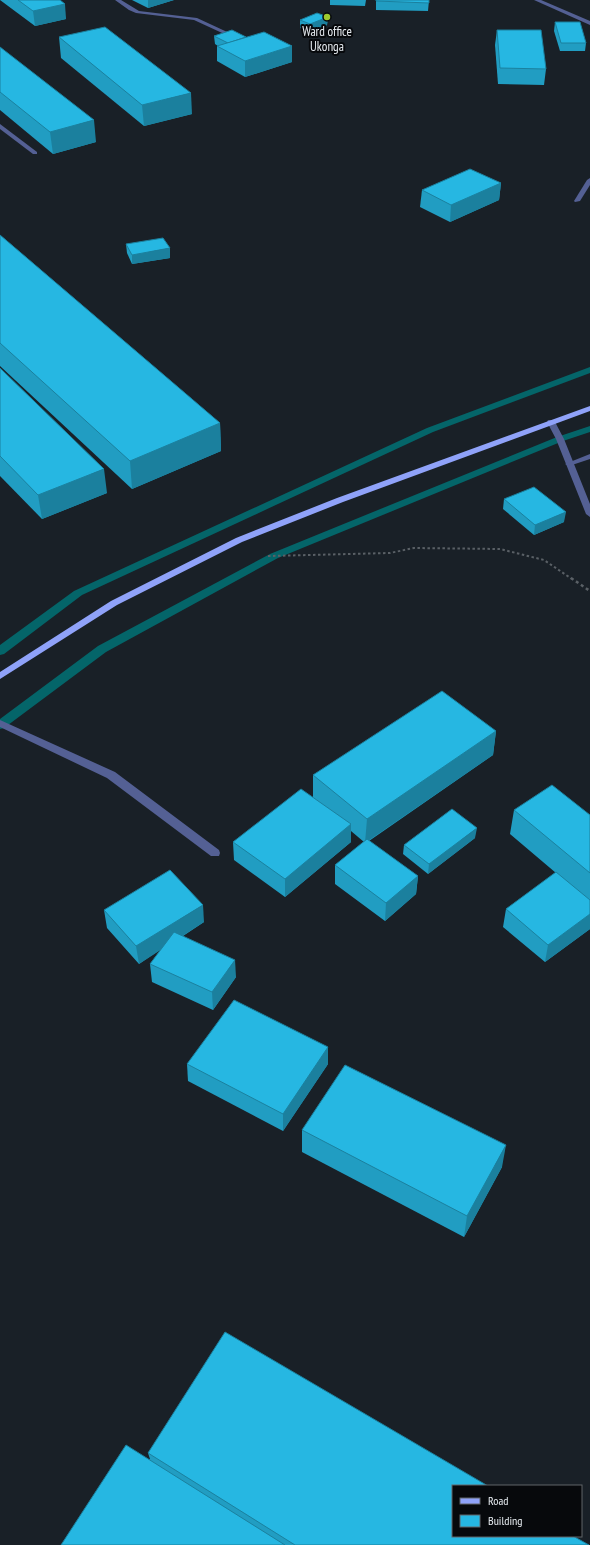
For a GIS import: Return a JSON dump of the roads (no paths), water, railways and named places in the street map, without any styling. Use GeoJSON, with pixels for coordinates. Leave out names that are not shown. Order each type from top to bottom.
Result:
{"type":"FeatureCollection","features":[{"type":"Feature","properties":{"kind":"main road"},"geometry":{"type":"LineString","coordinates":[[0,676],[114,602],[239,540],[340,500],[590,408]]}},
{"type":"Feature","properties":{"kind":"street"},"geometry":{"type":"LineString","coordinates":[[118,0],[138,12],[195,19],[235,37]]}},
{"type":"Feature","properties":{"kind":"street"},"geometry":{"type":"LineString","coordinates":[[537,0],[590,23]]}},
{"type":"Feature","properties":{"kind":"street"},"geometry":{"type":"LineString","coordinates":[[0,126],[35,153]]}},
{"type":"Feature","properties":{"kind":"street"},"geometry":{"type":"LineString","coordinates":[[577,201],[590,180]]}},
{"type":"Feature","properties":{"kind":"street"},"geometry":{"type":"LineString","coordinates":[[551,422],[560,439],[590,514]]}},
{"type":"Feature","properties":{"kind":"street"},"geometry":{"type":"LineString","coordinates":[[569,464],[590,456]]}},
{"type":"Feature","properties":{"kind":"street"},"geometry":{"type":"LineString","coordinates":[[0,724],[110,775],[215,853]]}},
{"type":"Feature","properties":{"kind":"waterway"},"geometry":{"type":"LineString","coordinates":[[0,651],[78,593],[430,430],[590,370]]}},
{"type":"Feature","properties":{"kind":"waterway"},"geometry":{"type":"LineString","coordinates":[[0,725],[102,649],[274,556],[560,439],[590,429]]}},
{"type":"Feature","properties":{"kind":"place","name":"Ward office Ukonga"},"geometry":{"type":"Point","coordinates":[327,17]}}]}
